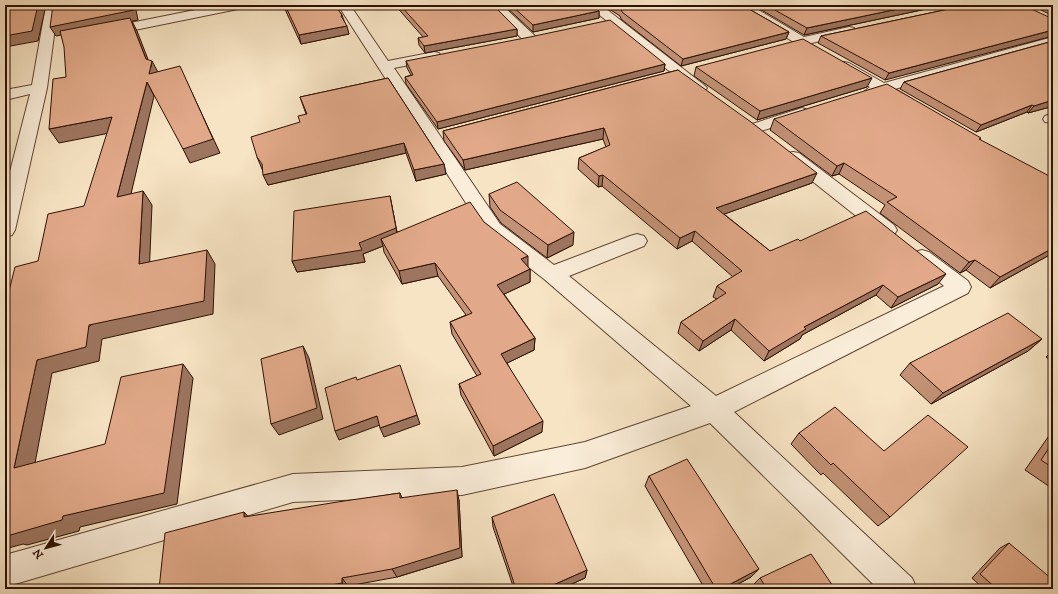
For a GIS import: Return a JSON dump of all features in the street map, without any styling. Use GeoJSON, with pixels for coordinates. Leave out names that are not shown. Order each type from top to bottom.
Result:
{"type":"FeatureCollection","features":[{"type":"Feature","properties":{"kind":"street"},"geometry":{"type":"LineString","coordinates":[[5,230],[40,88],[55,42],[52,5]]}},
{"type":"Feature","properties":{"kind":"street"},"geometry":{"type":"LineString","coordinates":[[93,34],[238,5]]}},
{"type":"Feature","properties":{"kind":"street"},"geometry":{"type":"LineString","coordinates":[[344,5],[384,66],[439,136],[494,229],[552,274],[714,410],[901,589]]}},
{"type":"Feature","properties":{"kind":"street"},"geometry":{"type":"LineString","coordinates":[[495,5],[530,39]]}},
{"type":"Feature","properties":{"kind":"street"},"geometry":{"type":"LineString","coordinates":[[744,6],[761,5]]}},
{"type":"Feature","properties":{"kind":"street"},"geometry":{"type":"LineString","coordinates":[[744,6],[916,108]]}},
{"type":"Feature","properties":{"kind":"street"},"geometry":{"type":"LineString","coordinates":[[602,16],[716,100]]}},
{"type":"Feature","properties":{"kind":"street"},"geometry":{"type":"LineString","coordinates":[[779,47],[863,28]]}},
{"type":"Feature","properties":{"kind":"street"},"geometry":{"type":"LineString","coordinates":[[515,42],[545,35]]}},
{"type":"Feature","properties":{"kind":"street"},"geometry":{"type":"LineString","coordinates":[[859,95],[1053,41]]}},
{"type":"Feature","properties":{"kind":"street"},"geometry":{"type":"LineString","coordinates":[[384,66],[445,54]]}},
{"type":"Feature","properties":{"kind":"street"},"geometry":{"type":"LineString","coordinates":[[5,95],[40,88]]}},
{"type":"Feature","properties":{"kind":"street"},"geometry":{"type":"LineString","coordinates":[[755,128],[814,109]]}},
{"type":"Feature","properties":{"kind":"street"},"geometry":{"type":"LineString","coordinates":[[5,571],[293,488],[462,481],[585,454],[714,410],[960,287],[736,114]]}},
{"type":"Feature","properties":{"kind":"street"},"geometry":{"type":"LineString","coordinates":[[552,274],[637,241]]}},
{"type":"Feature","properties":{"kind":"building"},"geometry":{"type":"Polygon","coordinates":[[[5,5],[38,5],[32,31],[5,36],[5,5]]]}},
{"type":"Feature","properties":{"kind":"building"},"geometry":{"type":"Polygon","coordinates":[[[53,5],[133,5],[134,10],[50,27],[53,5]]]}},
{"type":"Feature","properties":{"kind":"building"},"geometry":{"type":"Polygon","coordinates":[[[285,5],[335,5],[347,26],[299,35],[285,5]]]}},
{"type":"Feature","properties":{"kind":"building"},"geometry":{"type":"Polygon","coordinates":[[[400,5],[493,5],[517,29],[424,46],[418,38],[428,36],[400,5]]]}},
{"type":"Feature","properties":{"kind":"building"},"geometry":{"type":"Polygon","coordinates":[[[511,5],[593,5],[599,11],[533,25],[511,5]]]}},
{"type":"Feature","properties":{"kind":"building"},"geometry":{"type":"Polygon","coordinates":[[[614,5],[742,5],[789,32],[683,59],[614,5]]]}},
{"type":"Feature","properties":{"kind":"building"},"geometry":{"type":"Polygon","coordinates":[[[766,5],[917,5],[807,28],[766,5]]]}},
{"type":"Feature","properties":{"kind":"building"},"geometry":{"type":"Polygon","coordinates":[[[968,5],[1023,5],[1053,19],[1053,30],[889,73],[821,36],[968,5]]]}},
{"type":"Feature","properties":{"kind":"building"},"geometry":{"type":"Polygon","coordinates":[[[130,18],[146,59],[152,61],[149,74],[180,66],[213,139],[183,149],[147,82],[117,197],[143,191],[139,264],[207,250],[204,301],[89,325],[86,347],[37,360],[14,468],[105,444],[121,377],[183,364],[164,493],[63,516],[62,520],[7,536],[8,532],[5,533],[5,307],[15,267],[38,261],[48,214],[84,206],[112,117],[49,129],[53,79],[66,77],[64,47],[60,31],[130,18]]]}},
{"type":"Feature","properties":{"kind":"building"},"geometry":{"type":"Polygon","coordinates":[[[610,20],[665,64],[437,122],[405,77],[413,75],[406,61],[610,20]]]}},
{"type":"Feature","properties":{"kind":"building"},"geometry":{"type":"Polygon","coordinates":[[[803,39],[872,78],[760,111],[696,67],[803,39]]]}},
{"type":"Feature","properties":{"kind":"building"},"geometry":{"type":"Polygon","coordinates":[[[1053,41],[1053,100],[1034,106],[1032,105],[981,125],[904,82],[1053,41]]]}},
{"type":"Feature","properties":{"kind":"building"},"geometry":{"type":"Polygon","coordinates":[[[678,70],[751,122],[817,173],[716,208],[770,251],[798,239],[800,241],[866,211],[946,274],[898,297],[883,285],[804,327],[806,329],[769,351],[735,319],[703,341],[681,322],[726,293],[717,286],[742,271],[695,231],[680,238],[603,175],[599,176],[579,158],[610,145],[604,128],[463,160],[443,131],[678,70]]]}},
{"type":"Feature","properties":{"kind":"building"},"geometry":{"type":"Polygon","coordinates":[[[388,78],[444,164],[414,170],[404,143],[263,175],[262,164],[257,157],[251,137],[300,122],[298,116],[307,114],[300,97],[388,78]]]}},
{"type":"Feature","properties":{"kind":"building"},"geometry":{"type":"Polygon","coordinates":[[[887,84],[981,138],[979,139],[1053,178],[1053,248],[1000,277],[975,260],[969,262],[887,202],[897,197],[844,163],[837,166],[774,119],[887,84]]]}},
{"type":"Feature","properties":{"kind":"building"},"geometry":{"type":"Polygon","coordinates":[[[517,182],[574,232],[548,245],[500,210],[489,194],[517,182]]]}},
{"type":"Feature","properties":{"kind":"building"},"geometry":{"type":"Polygon","coordinates":[[[390,196],[396,228],[359,243],[362,250],[292,261],[294,211],[390,196]]]}},
{"type":"Feature","properties":{"kind":"building"},"geometry":{"type":"Polygon","coordinates":[[[470,202],[484,222],[528,256],[521,259],[530,269],[497,285],[535,338],[501,354],[543,421],[493,446],[459,384],[481,374],[450,322],[472,313],[435,263],[399,271],[381,239],[470,202]]]}},
{"type":"Feature","properties":{"kind":"building"},"geometry":{"type":"Polygon","coordinates":[[[1008,313],[1042,339],[943,393],[910,363],[1008,313]]]}},
{"type":"Feature","properties":{"kind":"building"},"geometry":{"type":"Polygon","coordinates":[[[303,346],[317,408],[271,424],[261,359],[303,346]]]}},
{"type":"Feature","properties":{"kind":"building"},"geometry":{"type":"Polygon","coordinates":[[[400,365],[417,415],[380,428],[377,416],[335,431],[325,388],[356,377],[357,380],[400,365]]]}},
{"type":"Feature","properties":{"kind":"building"},"geometry":{"type":"Polygon","coordinates":[[[835,407],[884,451],[928,415],[968,447],[890,517],[833,463],[831,465],[799,433],[835,407]]]}},
{"type":"Feature","properties":{"kind":"building"},"geometry":{"type":"Polygon","coordinates":[[[1053,442],[1053,468],[1041,460],[1053,442]]]}},
{"type":"Feature","properties":{"kind":"building"},"geometry":{"type":"Polygon","coordinates":[[[687,459],[759,569],[721,589],[716,589],[649,476],[687,459]]]}},
{"type":"Feature","properties":{"kind":"building"},"geometry":{"type":"Polygon","coordinates":[[[457,490],[460,548],[392,569],[342,578],[342,583],[310,589],[159,589],[165,533],[244,512],[244,517],[400,493],[400,498],[457,490]]]}},
{"type":"Feature","properties":{"kind":"building"},"geometry":{"type":"Polygon","coordinates":[[[554,494],[587,570],[544,589],[516,589],[492,517],[554,494]]]}},
{"type":"Feature","properties":{"kind":"building"},"geometry":{"type":"Polygon","coordinates":[[[1009,543],[1053,580],[1046,589],[997,589],[980,574],[1009,543]]]}},
{"type":"Feature","properties":{"kind":"building"},"geometry":{"type":"Polygon","coordinates":[[[811,554],[835,589],[767,589],[760,578],[811,554]]]}}]}
